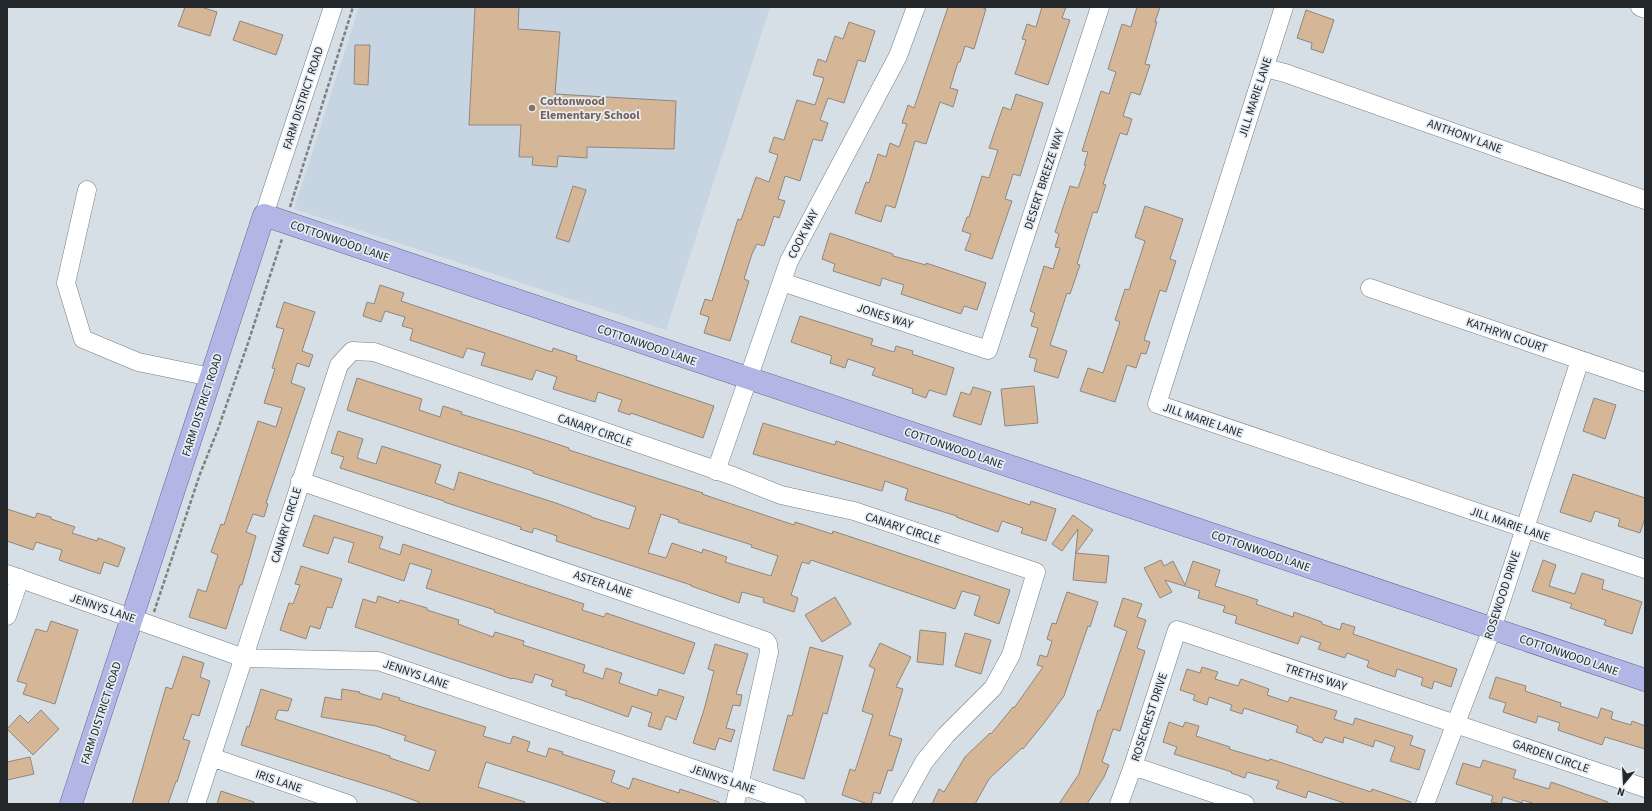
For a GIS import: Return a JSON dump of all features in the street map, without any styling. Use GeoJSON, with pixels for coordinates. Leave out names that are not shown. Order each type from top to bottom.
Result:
{"type":"FeatureCollection","features":[{"type":"Feature","properties":{"kind":"main road","name":"COTTONWOOD LANE"},"geometry":{"type":"LineString","coordinates":[[264,215],[1645,680]]}},
{"type":"Feature","properties":{"kind":"main road","name":"FARM DISTRICT ROAD"},"geometry":{"type":"LineString","coordinates":[[71,804],[141,621],[211,378],[264,215]]}},
{"type":"Feature","properties":{"kind":"street","name":"FARM DISTRICT ROAD"},"geometry":{"type":"LineString","coordinates":[[264,215],[332,7]]}},
{"type":"Feature","properties":{"kind":"street","name":"COOK WAY"},"geometry":{"type":"LineString","coordinates":[[716,471],[747,378],[792,254],[898,56],[916,7]]}},
{"type":"Feature","properties":{"kind":"street","name":"DESERT BREEZE WAY"},"geometry":{"type":"LineString","coordinates":[[988,350],[1100,7]]}},
{"type":"Feature","properties":{"kind":"street","name":"JILL MARIE LANE"},"geometry":{"type":"LineString","coordinates":[[1284,7],[1157,404],[1645,569]]}},
{"type":"Feature","properties":{"kind":"street"},"geometry":{"type":"LineString","coordinates":[[1640,7],[1645,8]]}},
{"type":"Feature","properties":{"kind":"street","name":"ANTHONY LANE"},"geometry":{"type":"LineString","coordinates":[[1265,68],[1285,73],[1645,200]]}},
{"type":"Feature","properties":{"kind":"street"},"geometry":{"type":"LineString","coordinates":[[86,190],[66,283],[83,339],[138,362],[211,378]]}},
{"type":"Feature","properties":{"kind":"street","name":"JONES WAY"},"geometry":{"type":"LineString","coordinates":[[782,282],[988,350]]}},
{"type":"Feature","properties":{"kind":"street","name":"KATHRYN COURT"},"geometry":{"type":"LineString","coordinates":[[1370,288],[1645,382]]}},
{"type":"Feature","properties":{"kind":"street","name":"CANARY CIRCLE"},"geometry":{"type":"LineString","coordinates":[[196,804],[339,365],[352,351],[363,350],[374,352],[781,495],[854,511],[1036,572],[1011,655],[993,688],[946,736],[924,762],[902,804]]}},
{"type":"Feature","properties":{"kind":"street","name":"ROSEWOOD DRIVE"},"geometry":{"type":"LineString","coordinates":[[1424,804],[1492,629],[1580,360]]}},
{"type":"Feature","properties":{"kind":"street","name":"ASTER LANE"},"geometry":{"type":"LineString","coordinates":[[300,481],[766,641],[769,652],[739,784]]}},
{"type":"Feature","properties":{"kind":"street"},"geometry":{"type":"LineString","coordinates":[[7,616],[13,576]]}},
{"type":"Feature","properties":{"kind":"street","name":"JENNYS LANE"},"geometry":{"type":"LineString","coordinates":[[13,576],[244,658],[378,661],[797,804]]}},
{"type":"Feature","properties":{"kind":"street","name":"TRETHS WAY"},"geometry":{"type":"LineString","coordinates":[[1176,630],[1456,724]]}},
{"type":"Feature","properties":{"kind":"street","name":"ROSECREST DRIVE"},"geometry":{"type":"LineString","coordinates":[[1119,804],[1133,766],[1176,630]]}},
{"type":"Feature","properties":{"kind":"street","name":"GARDEN CIRCLE"},"geometry":{"type":"LineString","coordinates":[[1456,724],[1645,788]]}},
{"type":"Feature","properties":{"kind":"street","name":"IRIS LANE"},"geometry":{"type":"LineString","coordinates":[[211,757],[348,804]]}},
{"type":"Feature","properties":{"kind":"street"},"geometry":{"type":"LineString","coordinates":[[1133,766],[1245,804]]}},
{"type":"Feature","properties":{"kind":"street"},"geometry":{"type":"LineString","coordinates":[[735,804],[739,784]]}},
{"type":"Feature","properties":{"kind":"path"},"geometry":{"type":"LineString","coordinates":[[141,621],[218,429],[247,346],[287,223],[291,203],[353,7]]}},
{"type":"Feature","properties":{"kind":"shaded area","name":"Cottonwood Elementary School"},"geometry":{"type":"Polygon","coordinates":[[[359,7],[770,7],[666,330],[294,209],[359,7]]]}},
{"type":"Feature","properties":{"kind":"building"},"geometry":{"type":"Polygon","coordinates":[[[185,7],[201,7],[217,12],[210,36],[178,26],[185,7]]]}},
{"type":"Feature","properties":{"kind":"building"},"geometry":{"type":"Polygon","coordinates":[[[475,7],[519,7],[518,29],[560,32],[555,94],[676,101],[674,149],[587,147],[587,158],[558,156],[557,167],[532,165],[533,157],[519,157],[521,125],[469,125],[475,7]]]}},
{"type":"Feature","properties":{"kind":"building"},"geometry":{"type":"Polygon","coordinates":[[[948,7],[981,7],[986,9],[974,49],[965,46],[960,62],[958,62],[950,88],[958,90],[953,107],[940,102],[926,144],[915,141],[895,208],[886,205],[881,222],[855,213],[866,182],[869,183],[878,154],[886,157],[890,143],[899,147],[907,124],[902,123],[908,105],[914,108],[948,7]]]}},
{"type":"Feature","properties":{"kind":"building"},"geometry":{"type":"Polygon","coordinates":[[[1042,7],[1066,7],[1062,18],[1070,20],[1048,85],[1015,74],[1026,40],[1022,39],[1027,24],[1036,27],[1042,7]]]}},
{"type":"Feature","properties":{"kind":"building"},"geometry":{"type":"Polygon","coordinates":[[[1137,7],[1160,7],[1145,64],[1150,65],[1140,95],[1131,92],[1123,116],[1132,119],[1127,135],[1120,133],[1103,184],[1106,185],[1097,213],[1093,212],[1077,264],[1080,265],[1070,294],[1067,293],[1050,345],[1067,351],[1058,378],[1034,371],[1037,359],[1029,357],[1038,328],[1031,326],[1035,313],[1030,311],[1044,266],[1053,269],[1060,248],[1055,247],[1059,234],[1055,232],[1070,186],[1078,188],[1086,165],[1084,165],[1088,152],[1082,151],[1101,91],[1109,94],[1116,72],[1108,69],[1122,24],[1131,27],[1137,7]]]}},
{"type":"Feature","properties":{"kind":"building"},"geometry":{"type":"Polygon","coordinates":[[[1306,10],[1334,20],[1323,53],[1311,49],[1312,43],[1297,38],[1306,10]]]}},
{"type":"Feature","properties":{"kind":"building"},"geometry":{"type":"Polygon","coordinates":[[[240,21],[283,35],[276,55],[233,40],[240,21]]]}},
{"type":"Feature","properties":{"kind":"building"},"geometry":{"type":"Polygon","coordinates":[[[849,22],[875,31],[865,62],[858,60],[844,103],[828,98],[820,120],[828,123],[822,141],[813,139],[800,181],[785,176],[778,199],[785,201],[779,218],[774,216],[764,246],[757,244],[752,254],[744,279],[749,281],[730,341],[704,333],[709,317],[700,314],[705,299],[712,301],[738,219],[741,220],[756,177],[769,182],[778,155],[769,152],[774,137],[784,140],[797,100],[815,105],[824,78],[813,75],[818,59],[826,62],[835,36],[843,39],[849,22]]]}},
{"type":"Feature","properties":{"kind":"building"},"geometry":{"type":"Polygon","coordinates":[[[355,45],[370,45],[368,85],[354,84],[355,45]]]}},
{"type":"Feature","properties":{"kind":"building"},"geometry":{"type":"Polygon","coordinates":[[[1016,94],[1043,103],[1020,176],[1013,174],[1005,199],[1012,201],[992,259],[965,250],[971,234],[962,231],[967,217],[969,217],[982,176],[989,178],[998,150],[989,148],[1003,107],[1011,110],[1016,94]]]}},
{"type":"Feature","properties":{"kind":"building"},"geometry":{"type":"Polygon","coordinates":[[[573,186],[586,190],[569,242],[556,238],[573,186]]]}},
{"type":"Feature","properties":{"kind":"building"},"geometry":{"type":"Polygon","coordinates":[[[1145,206],[1183,219],[1170,259],[1176,261],[1166,292],[1160,290],[1144,340],[1150,342],[1146,354],[1141,353],[1136,368],[1127,365],[1115,402],[1080,391],[1088,368],[1103,373],[1120,322],[1115,320],[1125,289],[1129,290],[1145,241],[1135,237],[1145,206]]]}},
{"type":"Feature","properties":{"kind":"building"},"geometry":{"type":"Polygon","coordinates":[[[830,233],[893,254],[893,256],[926,265],[926,263],[986,283],[977,310],[964,306],[961,314],[901,294],[904,285],[882,278],[880,286],[833,271],[835,264],[822,259],[830,233]]]}},
{"type":"Feature","properties":{"kind":"building"},"geometry":{"type":"Polygon","coordinates":[[[380,285],[404,293],[401,301],[552,352],[553,348],[577,356],[576,360],[714,406],[703,438],[631,413],[630,415],[618,411],[622,400],[598,392],[595,402],[553,389],[557,377],[536,370],[532,380],[481,365],[485,353],[467,348],[463,358],[410,340],[413,329],[402,326],[405,317],[385,311],[381,322],[363,316],[367,302],[374,304],[380,285]]]}},
{"type":"Feature","properties":{"kind":"building"},"geometry":{"type":"Polygon","coordinates":[[[284,302],[315,312],[302,351],[313,355],[309,367],[297,363],[291,383],[305,388],[266,503],[268,504],[264,517],[253,514],[246,532],[256,536],[242,585],[240,585],[226,629],[189,617],[198,589],[206,592],[218,555],[211,552],[221,524],[224,525],[258,421],[276,427],[282,408],[264,403],[275,369],[272,368],[284,329],[276,327],[284,302]]]}},
{"type":"Feature","properties":{"kind":"building"},"geometry":{"type":"Polygon","coordinates":[[[800,316],[873,339],[871,345],[894,352],[896,346],[913,351],[912,354],[954,368],[946,395],[929,390],[926,398],[912,393],[913,389],[872,375],[875,368],[848,359],[845,368],[830,363],[832,356],[791,342],[800,316]]]}},
{"type":"Feature","properties":{"kind":"building"},"geometry":{"type":"Polygon","coordinates":[[[357,378],[422,399],[419,410],[440,417],[443,406],[462,412],[461,414],[569,448],[569,450],[703,493],[702,494],[794,525],[795,522],[832,534],[833,531],[1010,590],[999,624],[974,615],[980,596],[962,591],[955,609],[811,560],[809,564],[802,562],[791,595],[798,598],[794,612],[763,602],[764,598],[742,592],[739,603],[691,585],[556,541],[557,536],[534,528],[532,533],[520,529],[521,527],[340,468],[344,457],[331,453],[338,431],[363,439],[357,458],[376,464],[382,446],[441,465],[435,483],[454,490],[459,472],[556,503],[591,517],[629,529],[636,507],[533,473],[533,471],[347,410],[357,378]],[[661,514],[648,553],[666,558],[672,543],[702,553],[703,549],[727,557],[725,562],[771,576],[778,556],[751,547],[752,545],[678,522],[679,520],[661,514]]]}},
{"type":"Feature","properties":{"kind":"building"},"geometry":{"type":"Polygon","coordinates":[[[1034,386],[1038,423],[1005,426],[1001,389],[1034,386]]]}},
{"type":"Feature","properties":{"kind":"building"},"geometry":{"type":"Polygon","coordinates":[[[973,387],[991,392],[981,425],[953,416],[961,392],[970,395],[973,387]]]}},
{"type":"Feature","properties":{"kind":"building"},"geometry":{"type":"Polygon","coordinates":[[[1594,398],[1616,405],[1605,439],[1583,431],[1594,398]]]}},
{"type":"Feature","properties":{"kind":"building"},"geometry":{"type":"Polygon","coordinates":[[[763,423],[835,445],[836,441],[1030,505],[1031,501],[1056,509],[1046,541],[1021,533],[1023,528],[1002,521],[998,532],[956,517],[957,516],[905,500],[908,489],[885,481],[882,491],[753,454],[763,423]]]}},
{"type":"Feature","properties":{"kind":"building"},"geometry":{"type":"Polygon","coordinates":[[[1573,474],[1645,498],[1645,518],[1640,533],[1618,526],[1620,519],[1595,511],[1591,522],[1560,512],[1573,474]]]}},
{"type":"Feature","properties":{"kind":"building"},"geometry":{"type":"Polygon","coordinates":[[[7,509],[35,518],[37,513],[51,517],[51,519],[75,527],[72,533],[97,541],[98,538],[125,548],[118,567],[104,562],[100,574],[59,560],[62,550],[36,542],[33,550],[7,541],[7,509]]]}},
{"type":"Feature","properties":{"kind":"building"},"geometry":{"type":"Polygon","coordinates":[[[314,515],[383,537],[379,548],[400,555],[403,544],[584,604],[582,610],[604,617],[606,613],[695,643],[684,674],[494,612],[495,610],[426,588],[432,570],[410,563],[404,581],[348,562],[354,543],[334,537],[328,554],[303,546],[314,515]]]}},
{"type":"Feature","properties":{"kind":"building"},"geometry":{"type":"Polygon","coordinates":[[[1073,515],[1093,530],[1076,553],[1109,556],[1106,583],[1073,580],[1078,529],[1062,551],[1052,544],[1073,515]]]}},
{"type":"Feature","properties":{"kind":"building"},"geometry":{"type":"Polygon","coordinates":[[[1161,560],[1164,566],[1173,561],[1185,585],[1193,561],[1220,570],[1215,586],[1258,600],[1256,604],[1293,617],[1294,612],[1340,630],[1342,623],[1355,627],[1353,634],[1457,669],[1451,687],[1434,681],[1432,689],[1421,685],[1423,678],[1397,669],[1395,677],[1383,673],[1367,667],[1369,661],[1347,653],[1345,658],[1318,649],[1321,643],[1301,636],[1298,644],[1235,623],[1237,616],[1223,612],[1225,606],[1198,598],[1200,591],[1165,580],[1172,592],[1160,598],[1144,568],[1161,560]]]}},
{"type":"Feature","properties":{"kind":"building"},"geometry":{"type":"Polygon","coordinates":[[[1543,560],[1556,565],[1549,586],[1575,594],[1582,573],[1604,580],[1602,589],[1642,602],[1632,634],[1604,625],[1606,620],[1570,608],[1572,604],[1532,591],[1543,560]]]}},
{"type":"Feature","properties":{"kind":"building"},"geometry":{"type":"Polygon","coordinates":[[[301,566],[342,579],[332,608],[327,607],[320,629],[310,626],[306,639],[280,630],[289,603],[293,604],[300,585],[295,584],[301,566]]]}},
{"type":"Feature","properties":{"kind":"building"},"geometry":{"type":"Polygon","coordinates":[[[1067,592],[1098,602],[1090,627],[1088,626],[1064,696],[1023,749],[1022,748],[989,779],[975,804],[932,804],[939,789],[944,792],[965,757],[990,733],[991,734],[1013,707],[1014,708],[1043,667],[1037,665],[1040,655],[1047,657],[1052,641],[1047,639],[1052,623],[1056,624],[1067,592]]]}},
{"type":"Feature","properties":{"kind":"building"},"geometry":{"type":"Polygon","coordinates":[[[378,596],[399,603],[400,600],[427,608],[427,610],[459,620],[458,624],[493,637],[495,632],[524,641],[523,645],[585,665],[583,672],[603,679],[606,668],[622,673],[619,683],[657,696],[659,689],[684,697],[676,720],[666,716],[661,730],[648,726],[652,713],[632,706],[628,717],[565,695],[567,691],[551,686],[553,680],[535,674],[532,683],[512,679],[355,627],[363,599],[376,603],[378,596]]]}},
{"type":"Feature","properties":{"kind":"building"},"geometry":{"type":"Polygon","coordinates":[[[835,597],[851,624],[822,642],[805,615],[835,597]]]}},
{"type":"Feature","properties":{"kind":"building"},"geometry":{"type":"Polygon","coordinates":[[[1123,598],[1142,604],[1137,617],[1146,620],[1137,648],[1145,651],[1120,731],[1113,729],[1102,762],[1109,765],[1104,777],[1087,804],[1059,804],[1079,774],[1098,710],[1100,711],[1127,631],[1114,626],[1123,598]]]}},
{"type":"Feature","properties":{"kind":"building"},"geometry":{"type":"Polygon","coordinates":[[[51,621],[78,630],[55,704],[23,694],[27,684],[17,681],[36,629],[47,632],[51,621]]]}},
{"type":"Feature","properties":{"kind":"building"},"geometry":{"type":"Polygon","coordinates":[[[920,630],[946,633],[943,665],[917,662],[920,630]]]}},
{"type":"Feature","properties":{"kind":"building"},"geometry":{"type":"Polygon","coordinates":[[[965,633],[991,640],[981,674],[955,666],[965,633]]]}},
{"type":"Feature","properties":{"kind":"building"},"geometry":{"type":"Polygon","coordinates":[[[880,643],[911,657],[896,687],[903,689],[889,735],[902,739],[892,771],[888,770],[880,794],[874,792],[871,804],[868,804],[842,795],[850,769],[855,771],[873,715],[862,711],[875,669],[869,666],[880,643]]]}},
{"type":"Feature","properties":{"kind":"building"},"geometry":{"type":"Polygon","coordinates":[[[715,644],[748,654],[736,694],[742,695],[740,706],[733,705],[726,728],[735,730],[731,742],[719,738],[715,750],[693,743],[704,710],[714,671],[708,669],[715,644]]]}},
{"type":"Feature","properties":{"kind":"building"},"geometry":{"type":"Polygon","coordinates":[[[810,647],[843,656],[827,714],[823,713],[804,779],[773,770],[788,715],[792,716],[810,647]]]}},
{"type":"Feature","properties":{"kind":"building"},"geometry":{"type":"Polygon","coordinates":[[[183,656],[204,663],[200,677],[210,681],[199,716],[192,714],[183,739],[190,741],[177,782],[176,781],[168,804],[132,804],[166,687],[172,689],[183,656]]]}},
{"type":"Feature","properties":{"kind":"building"},"geometry":{"type":"Polygon","coordinates":[[[1202,667],[1218,672],[1215,679],[1238,686],[1241,679],[1269,689],[1267,695],[1288,702],[1290,697],[1337,711],[1334,719],[1353,725],[1355,718],[1413,736],[1410,745],[1425,750],[1419,770],[1390,761],[1395,747],[1375,740],[1373,747],[1344,737],[1343,743],[1325,737],[1322,743],[1296,732],[1298,726],[1244,708],[1242,714],[1230,710],[1232,705],[1209,697],[1207,705],[1193,700],[1195,695],[1180,690],[1187,669],[1200,673],[1202,667]]]}},
{"type":"Feature","properties":{"kind":"building"},"geometry":{"type":"Polygon","coordinates":[[[1496,677],[1526,686],[1525,691],[1561,703],[1560,706],[1598,718],[1601,708],[1613,712],[1611,719],[1631,725],[1632,721],[1645,726],[1645,749],[1605,737],[1602,745],[1558,730],[1560,723],[1538,716],[1536,723],[1503,712],[1506,703],[1489,698],[1496,677]]]}},
{"type":"Feature","properties":{"kind":"building"},"geometry":{"type":"Polygon","coordinates":[[[261,689],[292,699],[288,711],[278,710],[275,719],[390,756],[390,758],[429,771],[436,751],[404,740],[406,736],[376,726],[321,717],[325,697],[341,700],[342,689],[360,692],[359,693],[381,700],[383,693],[400,698],[399,700],[486,727],[483,736],[510,744],[513,736],[530,742],[527,751],[546,757],[549,748],[563,752],[562,754],[615,771],[611,782],[629,789],[633,778],[679,793],[680,789],[719,802],[719,804],[612,804],[486,762],[478,787],[525,802],[524,804],[418,804],[419,802],[388,791],[241,745],[247,726],[249,727],[261,689]]]}},
{"type":"Feature","properties":{"kind":"building"},"geometry":{"type":"Polygon","coordinates":[[[41,710],[59,729],[33,755],[7,729],[20,715],[28,723],[41,710]]]}},
{"type":"Feature","properties":{"kind":"building"},"geometry":{"type":"Polygon","coordinates":[[[1169,722],[1183,727],[1185,722],[1199,726],[1196,736],[1230,747],[1229,749],[1269,761],[1270,759],[1371,792],[1372,789],[1411,802],[1410,804],[1347,804],[1308,791],[1306,798],[1276,788],[1279,781],[1247,772],[1245,778],[1231,773],[1232,772],[1174,754],[1177,747],[1163,742],[1169,722]]]}},
{"type":"Feature","properties":{"kind":"building"},"geometry":{"type":"Polygon","coordinates":[[[30,757],[34,774],[7,780],[7,762],[30,757]]]}},
{"type":"Feature","properties":{"kind":"building"},"geometry":{"type":"Polygon","coordinates":[[[1483,760],[1516,770],[1513,778],[1549,789],[1551,782],[1608,802],[1608,804],[1535,804],[1523,800],[1522,803],[1503,797],[1501,804],[1491,802],[1493,796],[1456,784],[1463,763],[1480,768],[1483,760]]]}},
{"type":"Feature","properties":{"kind":"building"},"geometry":{"type":"Polygon","coordinates":[[[221,791],[254,802],[254,804],[217,804],[221,791]]]}},
{"type":"Feature","properties":{"kind":"place","name":"Cottonwood Elementary School"},"geometry":{"type":"Point","coordinates":[532,108]}}]}
